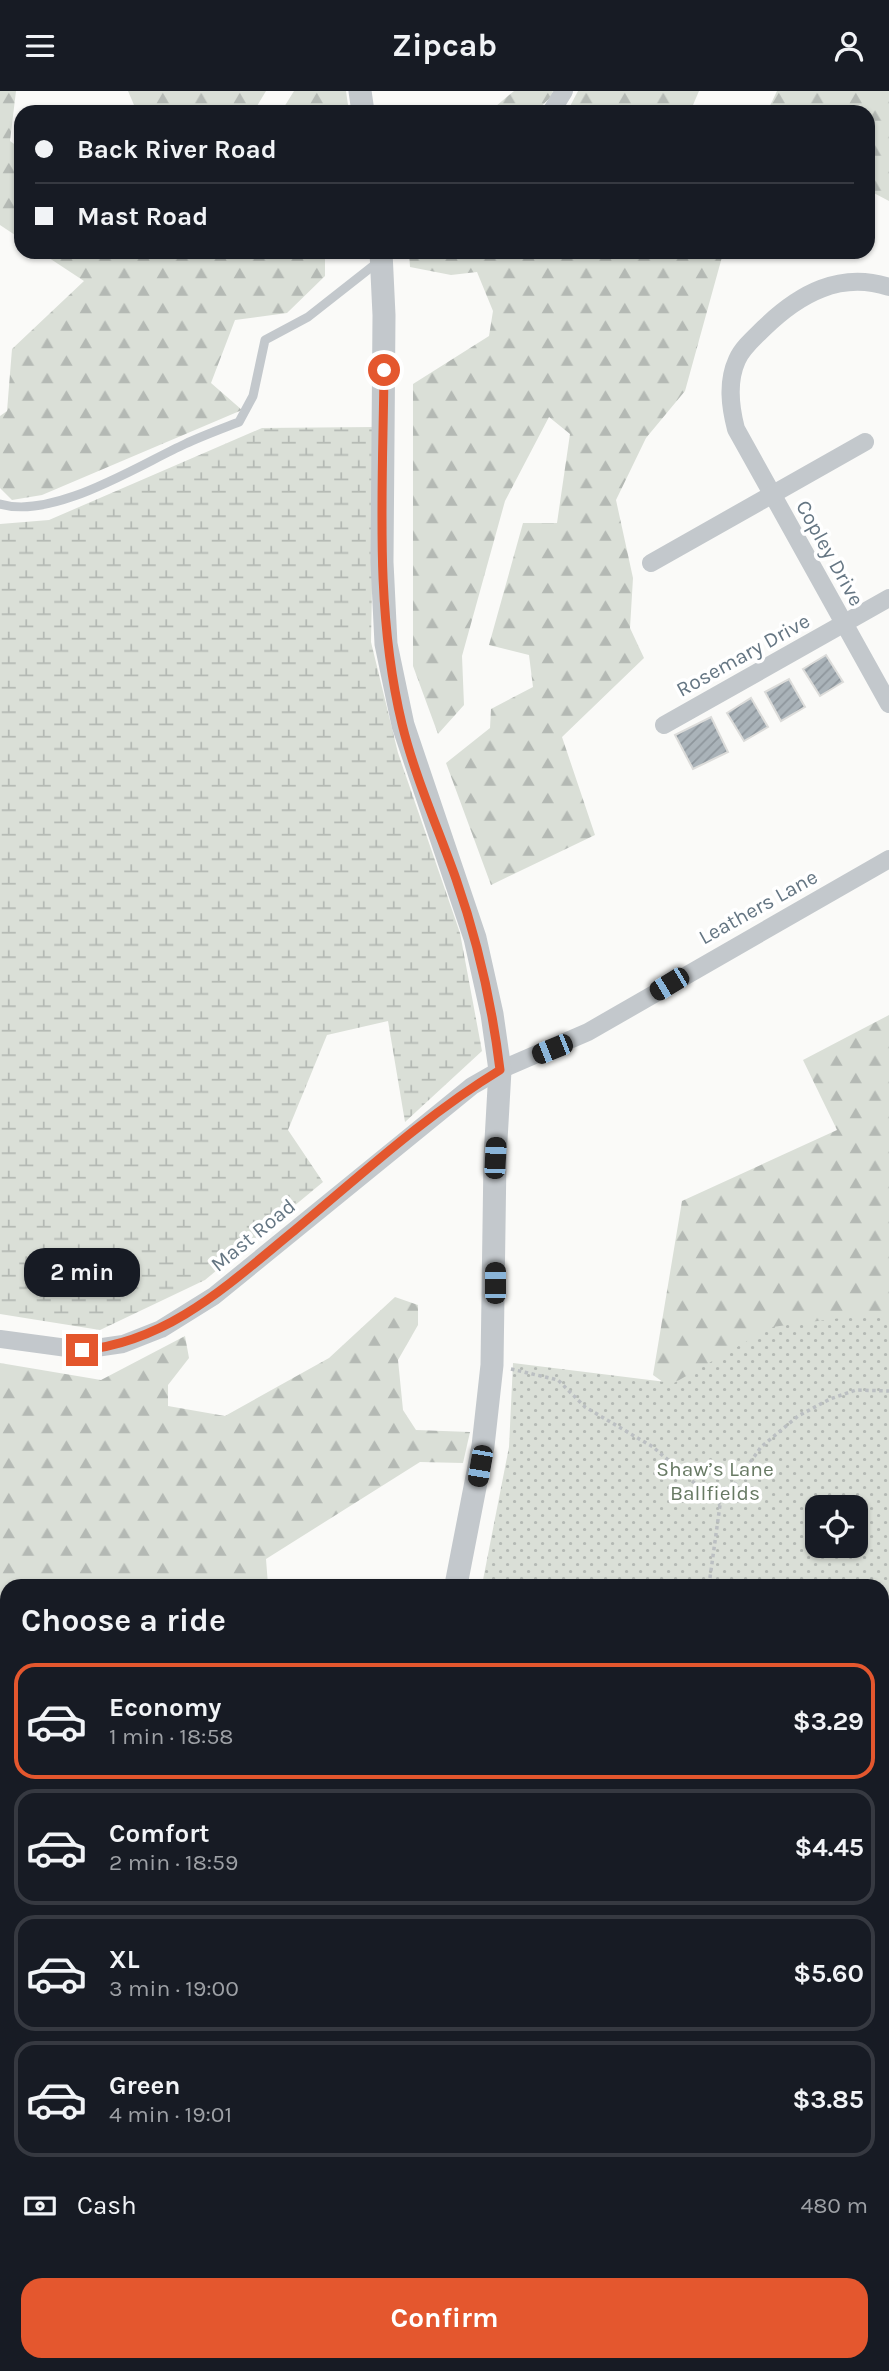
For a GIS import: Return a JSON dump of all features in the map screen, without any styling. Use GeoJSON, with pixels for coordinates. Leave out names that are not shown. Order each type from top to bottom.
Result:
{"type":"FeatureCollection","features":[{"type":"Feature","properties":{"kind":"street"},"geometry":{"type":"LineString","coordinates":[[384,259],[382,562],[386,645],[402,725],[475,938],[490,1002],[500,1070],[495,1158],[492,1364],[483,1446],[457,1579]]}},
{"type":"Feature","properties":{"kind":"street","name":"Copley Drive"},"geometry":{"type":"LineString","coordinates":[[889,287],[859,281],[841,283],[802,296],[786,306],[737,358],[732,377],[731,411],[736,429],[889,704]]}},
{"type":"Feature","properties":{"kind":"street"},"geometry":{"type":"LineString","coordinates":[[651,563],[865,442]]}},
{"type":"Feature","properties":{"kind":"street","name":"Rosemary Drive"},"geometry":{"type":"LineString","coordinates":[[664,725],[889,598]]}},
{"type":"Feature","properties":{"kind":"street","name":"Leathers Lane"},"geometry":{"type":"LineString","coordinates":[[500,1070],[588,1031],[889,859]]}},
{"type":"Feature","properties":{"kind":"street","name":"Mast Road"},"geometry":{"type":"LineString","coordinates":[[0,1339],[82,1350],[123,1344],[161,1329],[214,1296],[438,1113],[500,1070]]}},
{"type":"Feature","properties":{"kind":"lane"},"geometry":{"type":"LineString","coordinates":[[0,505],[15,509],[42,505],[108,483],[186,443],[239,422],[253,396],[265,340],[308,317],[378,259]]}},
{"type":"Feature","properties":{"kind":"path"},"geometry":{"type":"LineString","coordinates":[[506,1367],[528,1375],[558,1380],[585,1407],[653,1447],[720,1505]]}},
{"type":"Feature","properties":{"kind":"path"},"geometry":{"type":"LineString","coordinates":[[710,1579],[720,1505],[761,1447],[798,1416],[830,1399],[856,1390],[889,1391]]}},
{"type":"Feature","properties":{"kind":"green space"},"geometry":{"type":"Polygon","coordinates":[[[0,91],[16,91],[10,141],[14,144],[14,234],[0,225],[0,91]]]}},
{"type":"Feature","properties":{"kind":"green space"},"geometry":{"type":"Polygon","coordinates":[[[128,91],[266,91],[258,105],[134,105],[128,91]]]}},
{"type":"Feature","properties":{"kind":"green space"},"geometry":{"type":"Polygon","coordinates":[[[294,91],[346,91],[348,105],[285,105],[294,91]]]}},
{"type":"Feature","properties":{"kind":"green space"},"geometry":{"type":"Polygon","coordinates":[[[514,91],[553,91],[542,105],[497,105],[514,91]]]}},
{"type":"Feature","properties":{"kind":"green space"},"geometry":{"type":"Polygon","coordinates":[[[578,91],[699,91],[693,105],[571,105],[578,91]]]}},
{"type":"Feature","properties":{"kind":"green space"},"geometry":{"type":"Polygon","coordinates":[[[777,91],[889,91],[889,201],[875,194],[875,105],[770,105],[777,91]]]}},
{"type":"Feature","properties":{"kind":"green space"},"geometry":{"type":"Polygon","coordinates":[[[51,259],[325,259],[325,276],[287,313],[235,320],[211,383],[242,410],[42,495],[12,500],[0,488],[0,416],[7,411],[12,349],[84,281],[51,259]]]}},
{"type":"Feature","properties":{"kind":"green space"},"geometry":{"type":"Polygon","coordinates":[[[409,259],[721,259],[685,391],[646,438],[616,500],[633,578],[630,628],[644,658],[562,737],[595,835],[491,885],[446,763],[490,728],[491,709],[533,687],[529,655],[489,645],[523,523],[557,523],[570,434],[549,417],[505,501],[462,656],[464,705],[438,734],[413,666],[413,384],[489,336],[493,311],[477,272],[451,275],[410,267],[409,259]]]}},
{"type":"Feature","properties":{"kind":"green space"},"geometry":{"type":"Polygon","coordinates":[[[375,427],[371,642],[398,753],[460,933],[482,1051],[405,1122],[388,1021],[327,1035],[288,1130],[323,1182],[205,1280],[100,1330],[0,1314],[0,524],[49,520],[262,428],[375,427]]]}},
{"type":"Feature","properties":{"kind":"green space"},"geometry":{"type":"Polygon","coordinates":[[[889,1015],[889,1363],[698,1407],[653,1375],[682,1201],[837,1130],[803,1060],[889,1015]]]}},
{"type":"Feature","properties":{"kind":"green space"},"geometry":{"type":"Polygon","coordinates":[[[395,1297],[418,1305],[418,1325],[398,1360],[403,1410],[416,1430],[470,1432],[463,1463],[420,1462],[266,1559],[268,1579],[0,1579],[0,1363],[101,1380],[185,1336],[189,1358],[168,1385],[168,1406],[225,1416],[329,1358],[395,1297]]]}},
{"type":"Feature","properties":{"kind":"green space","name":"Shaw’s Lane Ballfields"},"geometry":{"type":"Polygon","coordinates":[[[889,1314],[889,1579],[483,1579],[509,1447],[513,1363],[674,1383],[772,1327],[889,1314]]]}},
{"type":"Feature","properties":{"kind":"building"},"geometry":{"type":"Polygon","coordinates":[[[826,655],[843,682],[820,696],[803,669],[826,655]]]}},
{"type":"Feature","properties":{"kind":"building"},"geometry":{"type":"Polygon","coordinates":[[[789,679],[805,707],[781,721],[765,692],[789,679]]]}},
{"type":"Feature","properties":{"kind":"building"},"geometry":{"type":"Polygon","coordinates":[[[751,698],[768,727],[744,741],[727,713],[751,698]]]}},
{"type":"Feature","properties":{"kind":"building"},"geometry":{"type":"Polygon","coordinates":[[[711,717],[728,752],[693,769],[675,735],[711,717]]]}},
{"type":"Feature","properties":{"kind":"route"},"geometry":{"type":"LineString","coordinates":[[82,1350],[123,1344],[142,1337],[179,1319],[214,1296],[472,1086],[500,1070],[489,996],[475,938],[402,725],[386,645],[382,562],[384,370]]}}]}
